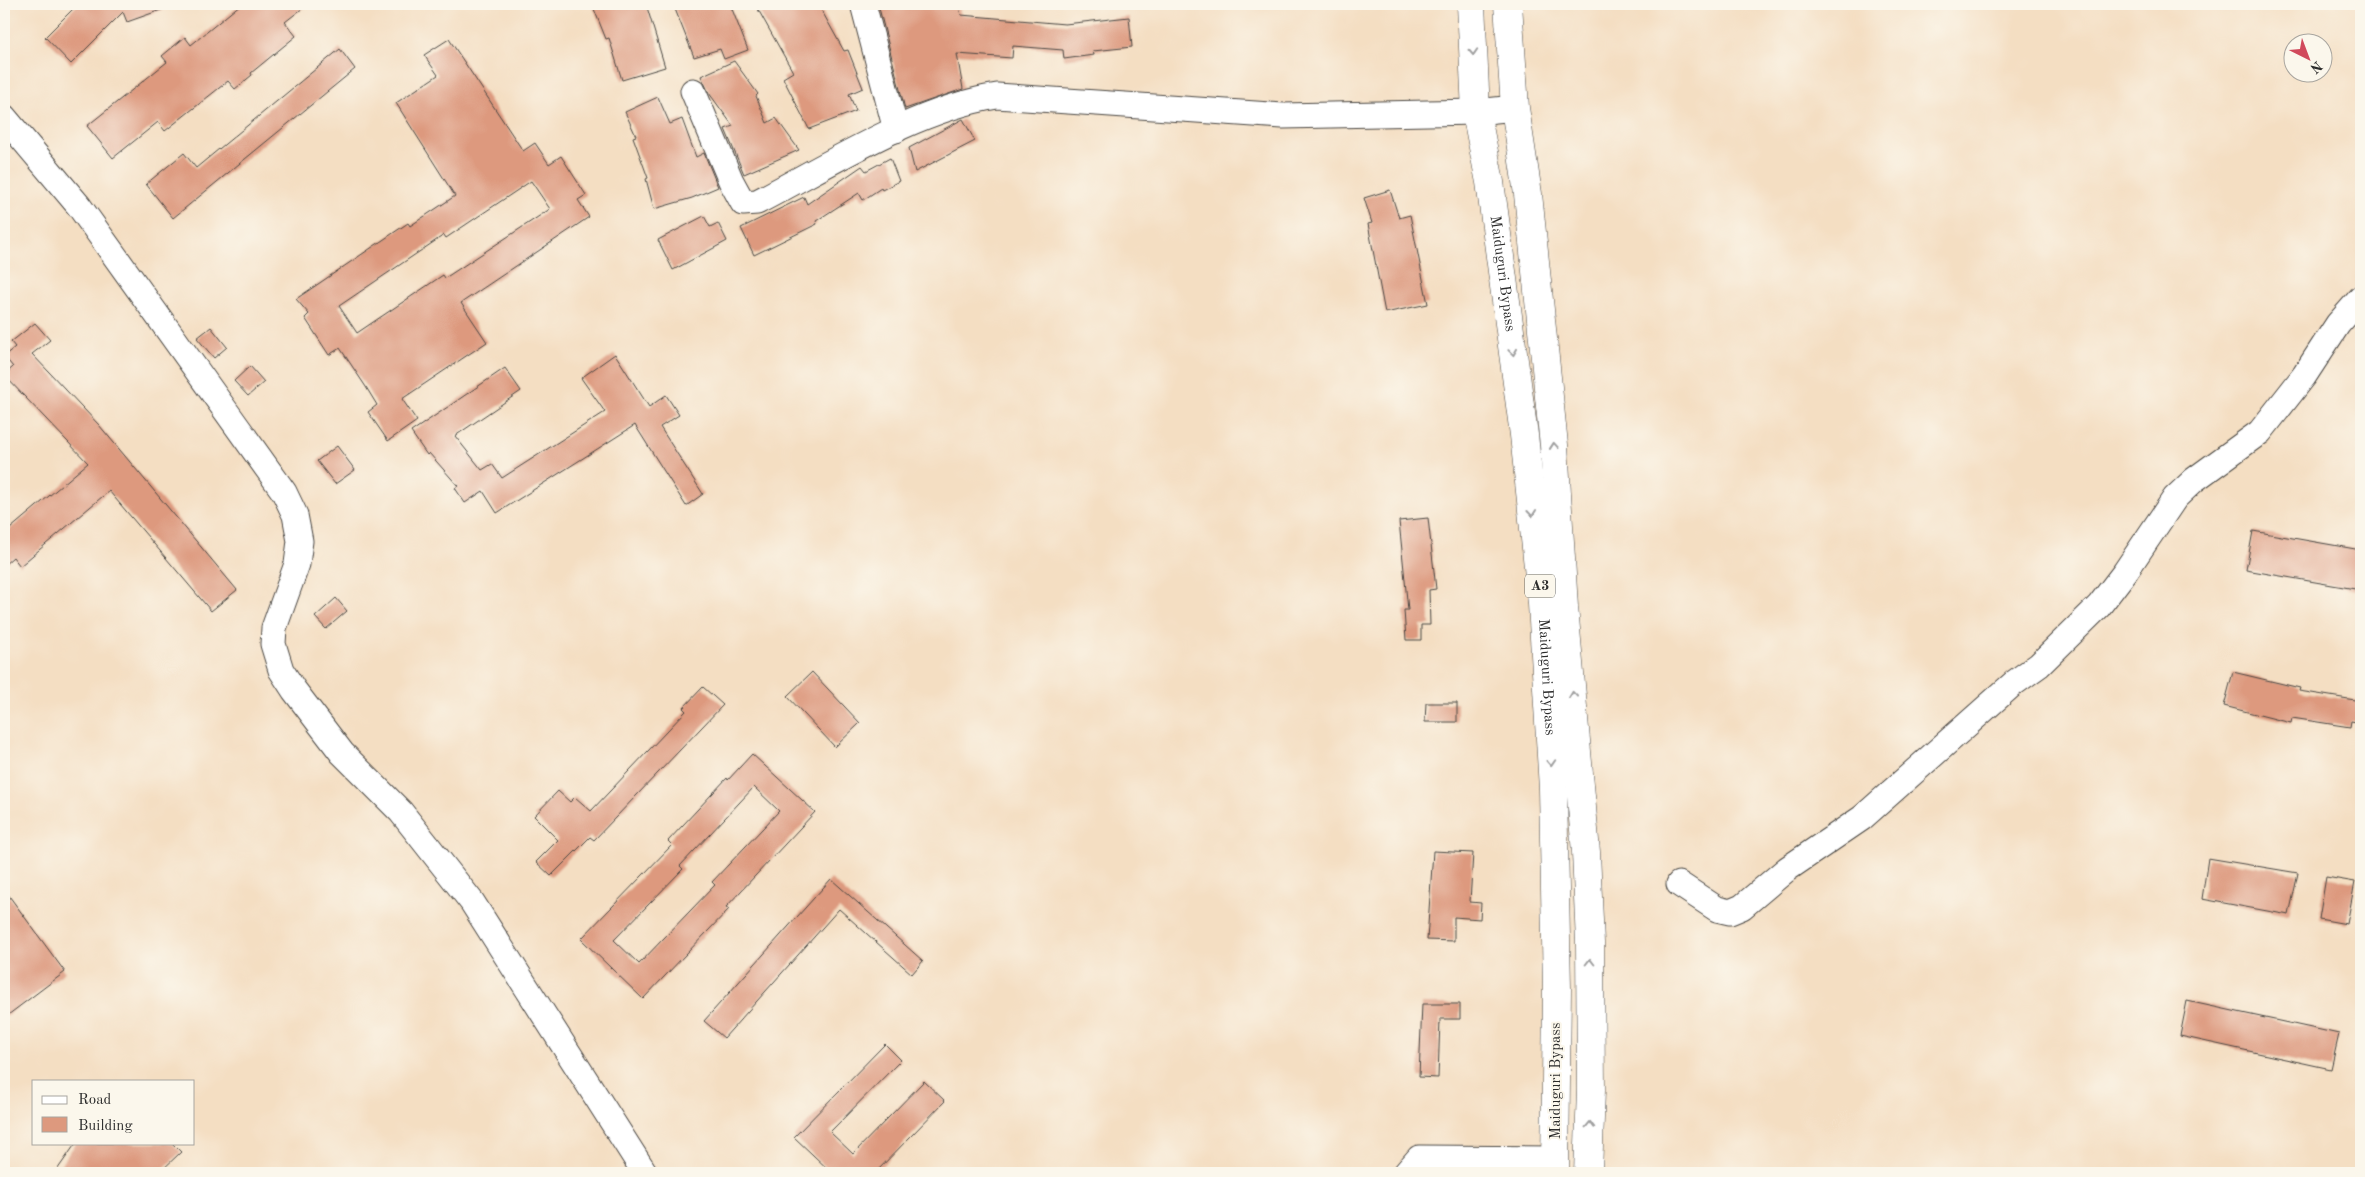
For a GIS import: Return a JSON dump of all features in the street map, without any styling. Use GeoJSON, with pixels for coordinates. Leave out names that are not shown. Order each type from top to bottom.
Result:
{"type":"FeatureCollection","features":[{"type":"Feature","properties":{"kind":"highway","name":"Maiduguri Bypass"},"geometry":{"type":"LineString","coordinates":[[1471,4],[1476,112],[1490,182],[1524,436],[1542,604],[1553,798],[1557,989],[1555,1166]]}},
{"type":"Feature","properties":{"kind":"highway","name":"Maiduguri Bypass"},"geometry":{"type":"LineString","coordinates":[[1508,4],[1515,108],[1528,194],[1554,445],[1564,607],[1586,852],[1590,942],[1591,1080],[1588,1173]]}},
{"type":"Feature","properties":{"kind":"street"},"geometry":{"type":"LineString","coordinates":[[863,4],[896,130]]}},
{"type":"Feature","properties":{"kind":"street"},"geometry":{"type":"LineString","coordinates":[[693,91],[731,181],[743,203],[757,202],[896,130],[978,99],[997,96],[1283,116],[1476,112],[1515,108]]}},
{"type":"Feature","properties":{"kind":"street"},"geometry":{"type":"LineString","coordinates":[[4,117],[79,206],[284,492],[295,515],[300,540],[297,564],[274,628],[273,644],[281,670],[342,753],[401,812],[472,902],[593,1089],[636,1170]]}},
{"type":"Feature","properties":{"kind":"street"},"geometry":{"type":"LineString","coordinates":[[1680,884],[1717,909],[1730,912],[1742,907],[1787,869],[1846,830],[1869,812],[2081,626],[2125,572],[2175,498],[2194,480],[2260,432],[2304,376],[2338,324],[2361,298]]}},
{"type":"Feature","properties":{"kind":"street"},"geometry":{"type":"LineString","coordinates":[[1406,1173],[1419,1158],[1555,1166]]}},
{"type":"Feature","properties":{"kind":"building"},"geometry":{"type":"Polygon","coordinates":[[[78,4],[171,4],[172,6],[127,22],[123,12],[71,64],[45,37],[78,4]]]}},
{"type":"Feature","properties":{"kind":"building"},"geometry":{"type":"Polygon","coordinates":[[[241,4],[308,4],[285,22],[296,36],[251,73],[252,75],[235,89],[228,81],[165,131],[158,122],[113,158],[87,126],[167,62],[162,56],[185,37],[191,45],[241,4]]]}},
{"type":"Feature","properties":{"kind":"building"},"geometry":{"type":"Polygon","coordinates":[[[592,4],[646,4],[665,67],[622,80],[609,38],[606,39],[592,4]]]}},
{"type":"Feature","properties":{"kind":"building"},"geometry":{"type":"Polygon","coordinates":[[[673,4],[730,4],[748,50],[724,59],[720,49],[694,57],[673,4]]]}},
{"type":"Feature","properties":{"kind":"building"},"geometry":{"type":"Polygon","coordinates":[[[755,4],[818,4],[844,51],[848,50],[863,88],[849,94],[856,111],[809,129],[783,78],[793,72],[755,4]]]}},
{"type":"Feature","properties":{"kind":"building"},"geometry":{"type":"Polygon","coordinates":[[[878,4],[958,4],[961,15],[1065,24],[1129,17],[1132,47],[1093,51],[1094,55],[1064,59],[1063,50],[1013,46],[1012,58],[957,54],[963,89],[905,109],[878,4]]]}},
{"type":"Feature","properties":{"kind":"building"},"geometry":{"type":"Polygon","coordinates":[[[449,39],[523,151],[535,143],[549,164],[561,156],[586,195],[578,200],[589,217],[461,303],[487,342],[402,399],[417,421],[388,441],[368,412],[377,405],[366,387],[340,348],[329,355],[305,318],[309,314],[296,299],[408,223],[410,226],[455,196],[396,103],[438,75],[424,55],[449,39]],[[531,181],[446,238],[444,235],[339,306],[357,333],[443,275],[445,278],[550,209],[531,181]]]}},
{"type":"Feature","properties":{"kind":"building"},"geometry":{"type":"Polygon","coordinates":[[[340,49],[355,69],[173,218],[146,184],[184,153],[196,168],[340,49]]]}},
{"type":"Feature","properties":{"kind":"building"},"geometry":{"type":"Polygon","coordinates":[[[734,61],[758,94],[756,96],[767,123],[776,118],[799,150],[744,174],[725,129],[733,126],[709,93],[701,76],[734,61]]]}},
{"type":"Feature","properties":{"kind":"building"},"geometry":{"type":"Polygon","coordinates":[[[658,97],[670,124],[682,119],[696,157],[704,153],[718,187],[692,198],[654,209],[646,179],[648,178],[633,137],[636,136],[625,112],[658,97]]]}},
{"type":"Feature","properties":{"kind":"building"},"geometry":{"type":"Polygon","coordinates":[[[963,119],[975,141],[915,172],[909,148],[963,119]]]}},
{"type":"Feature","properties":{"kind":"building"},"geometry":{"type":"Polygon","coordinates":[[[890,158],[899,181],[882,190],[881,188],[863,200],[859,193],[816,221],[817,224],[754,255],[741,228],[804,197],[807,204],[862,166],[866,171],[890,158]]]}},
{"type":"Feature","properties":{"kind":"building"},"geometry":{"type":"Polygon","coordinates":[[[1390,190],[1399,218],[1410,215],[1428,304],[1385,313],[1368,224],[1372,223],[1364,198],[1390,190]]]}},
{"type":"Feature","properties":{"kind":"building"},"geometry":{"type":"Polygon","coordinates":[[[704,216],[710,227],[718,223],[727,241],[673,270],[658,240],[704,216]]]}},
{"type":"Feature","properties":{"kind":"building"},"geometry":{"type":"Polygon","coordinates":[[[35,323],[50,340],[32,354],[99,425],[237,590],[211,611],[109,491],[20,566],[13,557],[4,565],[4,534],[88,463],[4,375],[13,367],[4,356],[15,347],[11,342],[35,323]]]}},
{"type":"Feature","properties":{"kind":"building"},"geometry":{"type":"Polygon","coordinates":[[[211,327],[227,347],[214,358],[197,338],[211,327]]]}},
{"type":"Feature","properties":{"kind":"building"},"geometry":{"type":"Polygon","coordinates":[[[615,354],[649,407],[666,395],[679,415],[660,427],[703,494],[686,506],[635,425],[497,513],[483,491],[465,503],[455,488],[458,486],[429,453],[427,455],[411,432],[505,368],[521,391],[455,436],[482,470],[492,464],[502,478],[605,412],[581,378],[615,354]]]}},
{"type":"Feature","properties":{"kind":"building"},"geometry":{"type":"Polygon","coordinates":[[[250,366],[264,382],[248,396],[234,381],[250,366]]]}},
{"type":"Feature","properties":{"kind":"building"},"geometry":{"type":"Polygon","coordinates":[[[337,446],[355,470],[335,484],[317,461],[337,446]]]}},
{"type":"Feature","properties":{"kind":"building"},"geometry":{"type":"Polygon","coordinates":[[[1428,518],[1436,589],[1429,590],[1430,625],[1421,625],[1421,640],[1406,640],[1404,610],[1408,610],[1399,521],[1428,518]]]}},
{"type":"Feature","properties":{"kind":"building"},"geometry":{"type":"Polygon","coordinates":[[[2253,531],[2361,550],[2361,590],[2246,570],[2253,531]]]}},
{"type":"Feature","properties":{"kind":"building"},"geometry":{"type":"Polygon","coordinates":[[[336,598],[347,611],[326,629],[315,617],[336,598]]]}},
{"type":"Feature","properties":{"kind":"building"},"geometry":{"type":"Polygon","coordinates":[[[812,672],[860,723],[835,747],[787,696],[812,672]]]}},
{"type":"Feature","properties":{"kind":"building"},"geometry":{"type":"Polygon","coordinates":[[[2233,672],[2300,688],[2299,691],[2361,701],[2361,723],[2351,721],[2350,727],[2292,718],[2291,723],[2224,706],[2233,672]]]}},
{"type":"Feature","properties":{"kind":"building"},"geometry":{"type":"Polygon","coordinates":[[[703,687],[723,705],[594,840],[590,837],[551,876],[536,862],[558,840],[534,816],[558,791],[570,802],[575,797],[591,811],[686,711],[683,708],[703,687]]]}},
{"type":"Feature","properties":{"kind":"building"},"geometry":{"type":"Polygon","coordinates":[[[1426,703],[1457,703],[1457,722],[1425,722],[1426,703]]]}},
{"type":"Feature","properties":{"kind":"building"},"geometry":{"type":"Polygon","coordinates":[[[752,754],[815,812],[726,907],[729,909],[643,999],[581,939],[672,845],[668,841],[727,778],[728,780],[752,754]],[[754,787],[680,866],[683,869],[614,940],[639,964],[715,885],[712,882],[779,811],[754,787]]]}},
{"type":"Feature","properties":{"kind":"building"},"geometry":{"type":"Polygon","coordinates":[[[1433,851],[1473,853],[1470,902],[1481,903],[1480,919],[1454,917],[1454,941],[1427,940],[1433,851]]]}},
{"type":"Feature","properties":{"kind":"building"},"geometry":{"type":"Polygon","coordinates":[[[2208,858],[2298,873],[2289,915],[2202,899],[2208,858]]]}},
{"type":"Feature","properties":{"kind":"building"},"geometry":{"type":"Polygon","coordinates":[[[2326,877],[2355,882],[2347,924],[2319,919],[2326,877]]]}},
{"type":"Feature","properties":{"kind":"building"},"geometry":{"type":"Polygon","coordinates":[[[831,879],[923,961],[912,974],[839,909],[724,1038],[704,1021],[831,879]]]}},
{"type":"Feature","properties":{"kind":"building"},"geometry":{"type":"Polygon","coordinates":[[[4,889],[65,972],[4,1018],[4,889]]]}},
{"type":"Feature","properties":{"kind":"building"},"geometry":{"type":"Polygon","coordinates":[[[2187,1001],[2339,1034],[2331,1069],[2180,1036],[2187,1001]]]}},
{"type":"Feature","properties":{"kind":"building"},"geometry":{"type":"Polygon","coordinates":[[[1422,1004],[1460,1004],[1460,1019],[1440,1019],[1438,1078],[1419,1077],[1422,1004]]]}},
{"type":"Feature","properties":{"kind":"building"},"geometry":{"type":"Polygon","coordinates":[[[885,1044],[901,1060],[830,1132],[853,1154],[924,1081],[945,1101],[875,1173],[832,1173],[794,1137],[885,1044]]]}},
{"type":"Feature","properties":{"kind":"building"},"geometry":{"type":"Polygon","coordinates":[[[75,1144],[173,1144],[181,1152],[159,1173],[55,1173],[75,1144]]]}}]}
